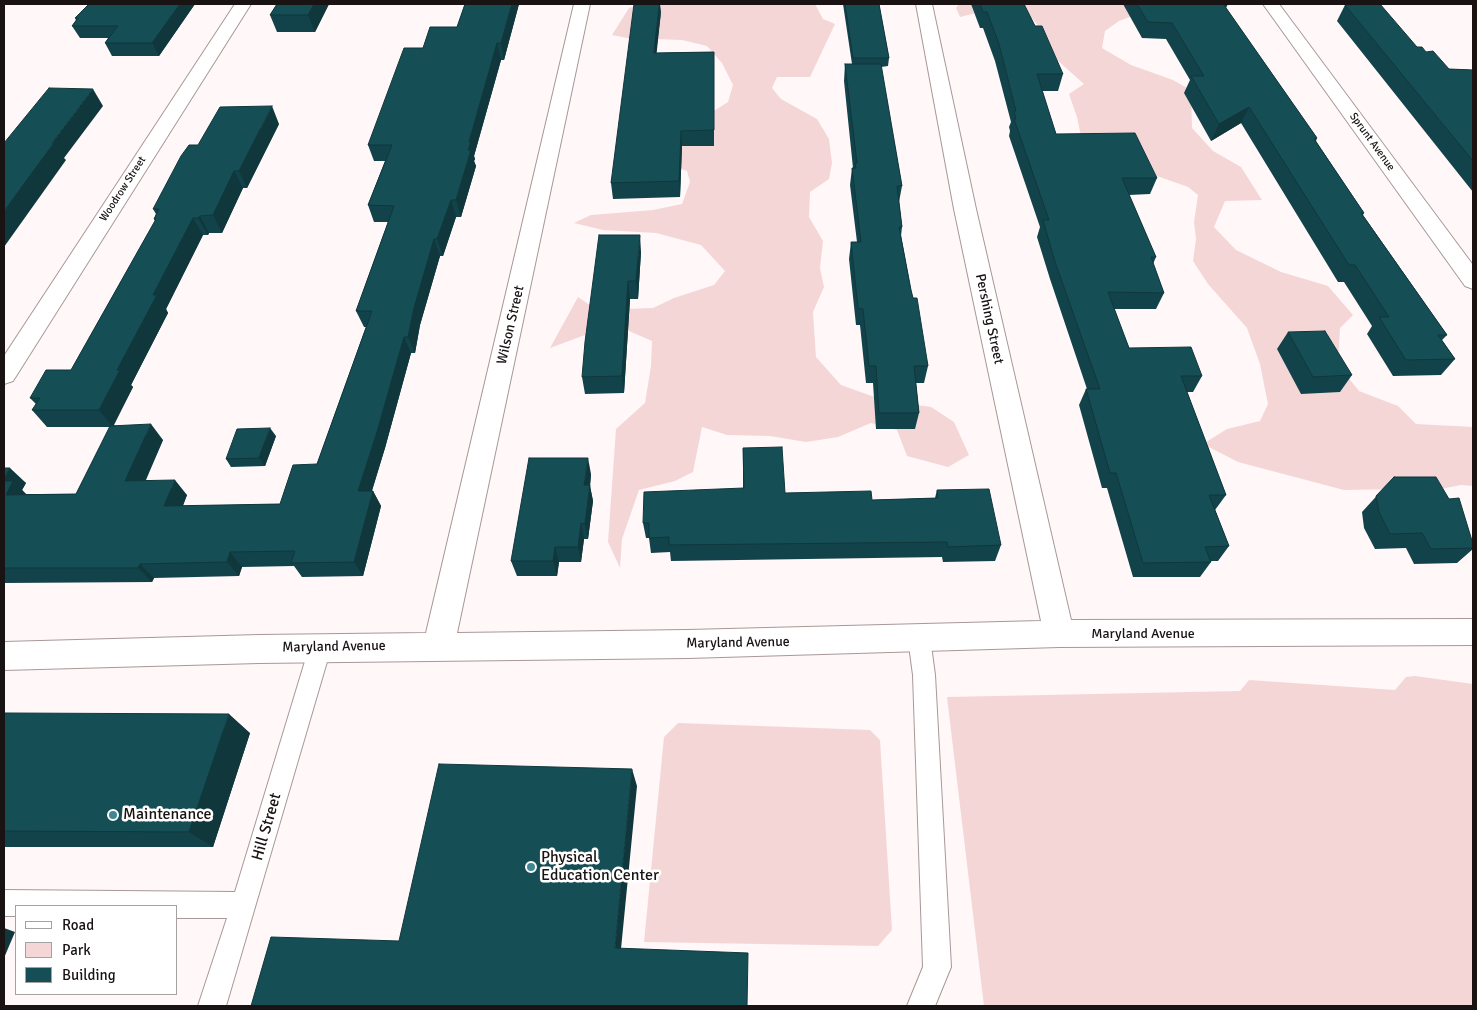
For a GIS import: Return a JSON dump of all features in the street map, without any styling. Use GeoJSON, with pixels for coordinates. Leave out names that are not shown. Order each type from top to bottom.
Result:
{"type":"FeatureCollection","features":[{"type":"Feature","properties":{"kind":"street","name":"Woodrow Street"},"geometry":{"type":"LineString","coordinates":[[4,375],[243,4]]}},
{"type":"Feature","properties":{"kind":"street","name":"Wilson Street"},"geometry":{"type":"LineString","coordinates":[[439,645],[582,4]]}},
{"type":"Feature","properties":{"kind":"street","name":"Pershing Street"},"geometry":{"type":"LineString","coordinates":[[924,4],[965,210],[1059,634]]}},
{"type":"Feature","properties":{"kind":"street","name":"Sprunt Avenue"},"geometry":{"type":"LineString","coordinates":[[1272,4],[1473,281]]}},
{"type":"Feature","properties":{"kind":"street","name":"Maryland Avenue"},"geometry":{"type":"LineString","coordinates":[[4,656],[439,645],[688,644],[1059,634],[1473,632]]}},
{"type":"Feature","properties":{"kind":"lane"},"geometry":{"type":"LineString","coordinates":[[919,638],[924,675],[937,967],[921,1006]]}},
{"type":"Feature","properties":{"kind":"lane","name":"Hill Street"},"geometry":{"type":"LineString","coordinates":[[212,1006],[320,648]]}},
{"type":"Feature","properties":{"kind":"lane"},"geometry":{"type":"LineString","coordinates":[[4,903],[244,905]]}},
{"type":"Feature","properties":{"kind":"green space"},"geometry":{"type":"Polygon","coordinates":[[[641,4],[815,4],[823,19],[835,24],[810,77],[777,77],[772,88],[781,99],[817,119],[829,139],[832,163],[829,179],[810,192],[809,217],[823,241],[820,268],[824,287],[813,312],[816,357],[841,385],[883,400],[931,407],[954,422],[969,455],[948,467],[907,456],[897,430],[871,423],[838,437],[806,442],[770,436],[727,435],[702,427],[693,472],[675,481],[639,490],[622,539],[620,568],[608,542],[616,429],[645,403],[651,366],[652,341],[622,328],[585,335],[550,348],[578,297],[597,310],[653,308],[674,298],[714,285],[725,271],[701,245],[656,233],[603,230],[574,223],[591,215],[653,210],[682,204],[690,182],[687,171],[674,166],[665,157],[709,114],[728,102],[733,85],[722,63],[707,46],[682,40],[627,38],[612,35],[629,8],[641,4]]]}},
{"type":"Feature","properties":{"kind":"green space"},"geometry":{"type":"Polygon","coordinates":[[[959,4],[1155,4],[1143,12],[1119,21],[1105,31],[1102,48],[1131,65],[1173,80],[1191,90],[1192,128],[1213,151],[1241,167],[1262,200],[1225,201],[1214,227],[1236,250],[1281,272],[1328,286],[1353,315],[1340,328],[1338,365],[1359,391],[1398,406],[1416,424],[1473,427],[1473,486],[1461,485],[1421,493],[1400,489],[1344,490],[1238,462],[1203,444],[1227,429],[1260,421],[1268,404],[1260,364],[1247,328],[1208,284],[1193,261],[1196,239],[1194,222],[1198,195],[1188,187],[1143,171],[1082,141],[1077,117],[1069,94],[1084,84],[1056,59],[1046,37],[1032,18],[1016,12],[976,13],[960,17],[956,8],[959,4]]]}},
{"type":"Feature","properties":{"kind":"green space"},"geometry":{"type":"Polygon","coordinates":[[[1415,676],[1473,684],[1473,1006],[984,1006],[947,697],[1240,691],[1249,680],[1395,690],[1406,677],[1415,676]]]}},
{"type":"Feature","properties":{"kind":"green space"},"geometry":{"type":"Polygon","coordinates":[[[678,723],[870,730],[880,740],[892,930],[878,946],[644,942],[664,737],[678,723]]]}},
{"type":"Feature","properties":{"kind":"building"},"geometry":{"type":"Polygon","coordinates":[[[89,4],[180,4],[152,43],[105,43],[118,26],[72,26],[78,18],[75,18],[89,4]]]}},
{"type":"Feature","properties":{"kind":"building"},"geometry":{"type":"Polygon","coordinates":[[[277,4],[314,4],[308,15],[270,15],[277,4]]]}},
{"type":"Feature","properties":{"kind":"building"},"geometry":{"type":"Polygon","coordinates":[[[465,4],[512,4],[501,43],[497,43],[469,142],[471,142],[468,150],[471,150],[456,200],[451,200],[437,239],[434,239],[414,308],[408,337],[404,337],[358,491],[373,491],[354,562],[291,563],[295,551],[230,552],[227,562],[140,564],[138,568],[4,568],[4,481],[13,481],[6,495],[76,494],[110,426],[151,424],[125,481],[175,480],[164,506],[280,504],[293,465],[317,464],[372,311],[356,311],[394,206],[368,205],[392,145],[368,145],[404,48],[423,48],[430,27],[457,27],[465,4]]]}},
{"type":"Feature","properties":{"kind":"building"},"geometry":{"type":"Polygon","coordinates":[[[634,4],[659,4],[654,53],[714,52],[714,130],[681,131],[679,181],[611,183],[634,4]]]}},
{"type":"Feature","properties":{"kind":"building"},"geometry":{"type":"Polygon","coordinates":[[[845,4],[879,4],[889,58],[853,58],[845,4]]]}},
{"type":"Feature","properties":{"kind":"building"},"geometry":{"type":"Polygon","coordinates":[[[980,4],[1024,4],[1035,26],[1042,26],[1063,74],[1037,74],[1056,134],[1135,133],[1157,178],[1122,178],[1156,257],[1151,257],[1164,293],[1108,292],[1129,348],[1191,347],[1202,376],[1181,376],[1226,495],[1209,495],[1229,546],[1205,547],[1211,562],[1143,563],[1116,473],[1110,473],[1086,389],[1100,389],[1055,262],[1043,220],[1049,220],[1014,119],[1016,119],[1014,111],[1016,111],[999,44],[987,12],[983,12],[980,4]]]}},
{"type":"Feature","properties":{"kind":"building"},"geometry":{"type":"Polygon","coordinates":[[[1137,4],[1228,4],[1224,5],[1317,138],[1314,139],[1364,213],[1361,213],[1447,335],[1438,335],[1455,359],[1406,360],[1379,317],[1389,317],[1355,265],[1349,265],[1249,107],[1219,124],[1191,76],[1204,76],[1172,23],[1148,22],[1137,4]]]}},
{"type":"Feature","properties":{"kind":"building"},"geometry":{"type":"Polygon","coordinates":[[[1380,4],[1417,47],[1422,47],[1426,52],[1433,51],[1449,69],[1473,70],[1473,161],[1345,5],[1380,4]]]}},
{"type":"Feature","properties":{"kind":"building"},"geometry":{"type":"Polygon","coordinates":[[[845,64],[881,64],[902,186],[897,186],[902,227],[899,227],[913,298],[917,298],[928,366],[914,366],[919,413],[879,413],[876,366],[869,366],[863,309],[858,308],[851,242],[861,242],[852,168],[856,168],[855,163],[857,163],[845,64]]]}},
{"type":"Feature","properties":{"kind":"building"},"geometry":{"type":"Polygon","coordinates":[[[49,88],[93,89],[4,211],[4,143],[49,88]]]}},
{"type":"Feature","properties":{"kind":"building"},"geometry":{"type":"Polygon","coordinates":[[[272,106],[239,171],[234,171],[213,215],[193,218],[153,295],[157,295],[117,370],[120,370],[99,410],[32,410],[40,398],[30,398],[46,370],[71,370],[156,219],[154,219],[159,209],[153,209],[181,156],[189,145],[198,145],[220,107],[272,106]]]}},
{"type":"Feature","properties":{"kind":"building"},"geometry":{"type":"Polygon","coordinates":[[[599,235],[640,235],[636,281],[628,281],[622,376],[582,377],[585,342],[599,235]]]}},
{"type":"Feature","properties":{"kind":"building"},"geometry":{"type":"Polygon","coordinates":[[[1325,331],[1352,375],[1313,377],[1288,332],[1325,331]]]}},
{"type":"Feature","properties":{"kind":"building"},"geometry":{"type":"Polygon","coordinates":[[[270,428],[259,458],[226,459],[237,429],[270,428]]]}},
{"type":"Feature","properties":{"kind":"building"},"geometry":{"type":"Polygon","coordinates":[[[782,447],[785,493],[871,491],[872,500],[938,498],[937,490],[989,489],[1001,545],[948,547],[947,542],[669,545],[669,537],[649,538],[649,523],[643,523],[644,492],[744,488],[743,448],[782,447]]]}},
{"type":"Feature","properties":{"kind":"building"},"geometry":{"type":"Polygon","coordinates":[[[529,458],[588,458],[584,485],[590,485],[585,524],[581,523],[578,547],[555,547],[553,561],[511,561],[529,458]]]}},
{"type":"Feature","properties":{"kind":"building"},"geometry":{"type":"Polygon","coordinates":[[[4,468],[10,468],[4,479],[4,468]]]}},
{"type":"Feature","properties":{"kind":"building"},"geometry":{"type":"Polygon","coordinates":[[[1394,477],[1436,477],[1449,499],[1459,498],[1473,548],[1431,549],[1422,533],[1390,534],[1379,512],[1376,496],[1394,477]]]}},
{"type":"Feature","properties":{"kind":"building","name":"Maintenance"},"geometry":{"type":"Polygon","coordinates":[[[4,713],[229,714],[189,832],[4,831],[4,713]]]}},
{"type":"Feature","properties":{"kind":"building","name":"Physical Education Center"},"geometry":{"type":"Polygon","coordinates":[[[439,764],[632,769],[615,948],[748,953],[747,1006],[251,1006],[271,937],[399,941],[439,764]]]}},
{"type":"Feature","properties":{"kind":"place","name":"Maintenance"},"geometry":{"type":"Point","coordinates":[113,815]}},
{"type":"Feature","properties":{"kind":"place","name":"Physical Education Center"},"geometry":{"type":"Point","coordinates":[531,867]}}]}
